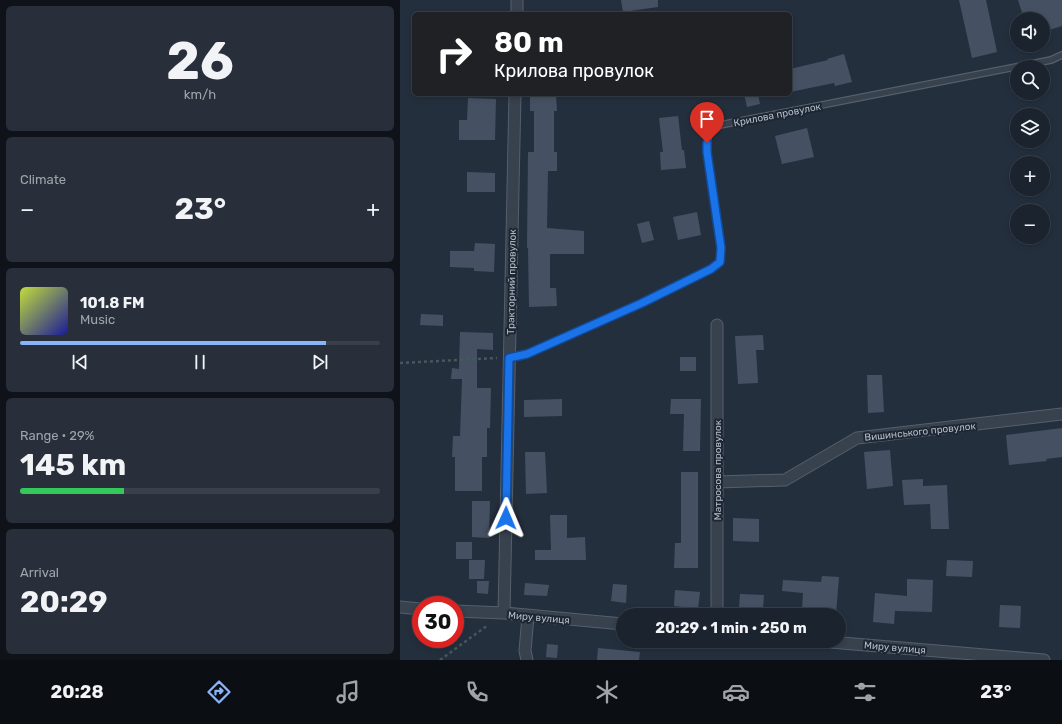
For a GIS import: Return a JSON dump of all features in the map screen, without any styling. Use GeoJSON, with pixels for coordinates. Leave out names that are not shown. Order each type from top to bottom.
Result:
{"type":"FeatureCollection","features":[{"type":"Feature","properties":{"kind":"street"},"geometry":{"type":"LineString","coordinates":[[517,0],[517,12]]}},
{"type":"Feature","properties":{"kind":"street","name":"Тракторний провулок"},"geometry":{"type":"LineString","coordinates":[[504,613],[515,96]]}},
{"type":"Feature","properties":{"kind":"street","name":"Матросова провулок"},"geometry":{"type":"LineString","coordinates":[[717,325],[717,608]]}},
{"type":"Feature","properties":{"kind":"street","name":"Вишинського провулок"},"geometry":{"type":"LineString","coordinates":[[717,482],[785,480],[857,438],[1062,414]]}},
{"type":"Feature","properties":{"kind":"street"},"geometry":{"type":"LineString","coordinates":[[400,607],[412,608]]}},
{"type":"Feature","properties":{"kind":"street","name":"Миру вулиця"},"geometry":{"type":"LineString","coordinates":[[464,611],[504,613],[616,623]]}},
{"type":"Feature","properties":{"kind":"street"},"geometry":{"type":"LineString","coordinates":[[523,657],[528,616]]}},
{"type":"Feature","properties":{"kind":"street","name":"Миру вулиця"},"geometry":{"type":"LineString","coordinates":[[846,643],[1044,660]]}},
{"type":"Feature","properties":{"kind":"lane","name":"Крилова провулок"},"geometry":{"type":"LineString","coordinates":[[509,358],[527,354],[642,303],[711,269],[720,262],[721,248],[707,152],[708,134],[720,125],[1051,60],[1062,55]]}},
{"type":"Feature","properties":{"kind":"path"},"geometry":{"type":"LineString","coordinates":[[400,363],[509,358]]}},
{"type":"Feature","properties":{"kind":"path"},"geometry":{"type":"LineString","coordinates":[[440,660],[504,613]]}},
{"type":"Feature","properties":{"kind":"building"},"geometry":{"type":"Polygon","coordinates":[[[621,0],[658,0],[658,7],[623,12],[621,0]]]}},
{"type":"Feature","properties":{"kind":"building"},"geometry":{"type":"Polygon","coordinates":[[[959,0],[986,0],[997,52],[972,58],[959,0]]]}},
{"type":"Feature","properties":{"kind":"building"},"geometry":{"type":"Polygon","coordinates":[[[1018,0],[1062,0],[1062,26],[1050,30],[1050,12],[1022,12],[1018,0]]]}},
{"type":"Feature","properties":{"kind":"building"},"geometry":{"type":"Polygon","coordinates":[[[844,54],[852,82],[835,86],[834,83],[792,92],[792,69],[828,60],[827,59],[844,54]]]}},
{"type":"Feature","properties":{"kind":"building"},"geometry":{"type":"Polygon","coordinates":[[[530,96],[556,96],[557,111],[554,111],[554,152],[557,152],[557,171],[548,171],[547,228],[584,231],[584,254],[550,254],[550,288],[556,288],[557,306],[529,307],[527,248],[528,152],[534,152],[534,111],[530,111],[530,96]]]}},
{"type":"Feature","properties":{"kind":"building"},"geometry":{"type":"Polygon","coordinates":[[[744,96],[758,96],[760,104],[747,107],[744,96]]]}},
{"type":"Feature","properties":{"kind":"building"},"geometry":{"type":"Polygon","coordinates":[[[468,98],[496,99],[495,140],[459,140],[459,120],[467,120],[468,98]]]}},
{"type":"Feature","properties":{"kind":"building"},"geometry":{"type":"Polygon","coordinates":[[[678,116],[682,150],[684,150],[686,168],[661,170],[660,152],[663,152],[659,118],[678,116]]]}},
{"type":"Feature","properties":{"kind":"building"},"geometry":{"type":"Polygon","coordinates":[[[807,128],[814,157],[782,164],[775,136],[807,128]]]}},
{"type":"Feature","properties":{"kind":"building"},"geometry":{"type":"Polygon","coordinates":[[[467,172],[495,173],[495,192],[467,192],[467,172]]]}},
{"type":"Feature","properties":{"kind":"building"},"geometry":{"type":"Polygon","coordinates":[[[697,212],[701,235],[678,240],[673,217],[697,212]]]}},
{"type":"Feature","properties":{"kind":"building"},"geometry":{"type":"Polygon","coordinates":[[[649,221],[654,240],[642,243],[637,224],[649,221]]]}},
{"type":"Feature","properties":{"kind":"building"},"geometry":{"type":"Polygon","coordinates":[[[475,243],[495,244],[494,272],[474,271],[474,268],[450,267],[450,251],[474,251],[475,243]]]}},
{"type":"Feature","properties":{"kind":"building"},"geometry":{"type":"Polygon","coordinates":[[[421,314],[443,315],[443,326],[420,325],[421,314]]]}},
{"type":"Feature","properties":{"kind":"building"},"geometry":{"type":"Polygon","coordinates":[[[460,332],[493,333],[493,350],[477,349],[477,388],[491,388],[490,428],[487,428],[487,457],[482,457],[482,491],[455,491],[455,457],[452,457],[453,436],[460,436],[462,379],[451,379],[452,368],[459,369],[460,332]]]}},
{"type":"Feature","properties":{"kind":"building"},"geometry":{"type":"Polygon","coordinates":[[[763,335],[764,350],[756,350],[758,383],[738,384],[735,336],[763,335]]]}},
{"type":"Feature","properties":{"kind":"building"},"geometry":{"type":"Polygon","coordinates":[[[680,357],[696,357],[696,371],[680,371],[680,357]]]}},
{"type":"Feature","properties":{"kind":"building"},"geometry":{"type":"Polygon","coordinates":[[[867,375],[882,375],[884,412],[868,413],[867,375]]]}},
{"type":"Feature","properties":{"kind":"building"},"geometry":{"type":"Polygon","coordinates":[[[562,399],[562,416],[524,417],[524,400],[562,399]]]}},
{"type":"Feature","properties":{"kind":"building"},"geometry":{"type":"Polygon","coordinates":[[[671,399],[701,399],[700,451],[683,451],[684,414],[670,414],[671,399]]]}},
{"type":"Feature","properties":{"kind":"building"},"geometry":{"type":"Polygon","coordinates":[[[1062,428],[1062,457],[1046,459],[1047,461],[1009,465],[1006,435],[1062,428]]]}},
{"type":"Feature","properties":{"kind":"building"},"geometry":{"type":"Polygon","coordinates":[[[890,450],[893,486],[867,489],[864,452],[890,450]]]}},
{"type":"Feature","properties":{"kind":"building"},"geometry":{"type":"Polygon","coordinates":[[[525,452],[545,452],[547,493],[526,494],[525,452]]]}},
{"type":"Feature","properties":{"kind":"building"},"geometry":{"type":"Polygon","coordinates":[[[681,472],[698,472],[698,568],[674,568],[675,543],[681,543],[681,472]]]}},
{"type":"Feature","properties":{"kind":"building"},"geometry":{"type":"Polygon","coordinates":[[[923,479],[923,486],[947,485],[949,529],[931,529],[930,504],[904,505],[902,480],[923,479]]]}},
{"type":"Feature","properties":{"kind":"building"},"geometry":{"type":"Polygon","coordinates":[[[472,501],[490,501],[489,538],[472,537],[472,501]]]}},
{"type":"Feature","properties":{"kind":"building"},"geometry":{"type":"Polygon","coordinates":[[[550,515],[567,515],[567,538],[585,537],[586,560],[535,560],[535,550],[551,550],[550,515]]]}},
{"type":"Feature","properties":{"kind":"building"},"geometry":{"type":"Polygon","coordinates":[[[733,518],[759,519],[759,542],[733,541],[733,518]]]}},
{"type":"Feature","properties":{"kind":"building"},"geometry":{"type":"Polygon","coordinates":[[[456,542],[472,542],[472,559],[456,559],[456,542]]]}},
{"type":"Feature","properties":{"kind":"building"},"geometry":{"type":"Polygon","coordinates":[[[469,560],[485,560],[484,579],[469,579],[469,560]]]}},
{"type":"Feature","properties":{"kind":"building"},"geometry":{"type":"Polygon","coordinates":[[[947,560],[973,561],[972,577],[946,576],[947,560]]]}},
{"type":"Feature","properties":{"kind":"building"},"geometry":{"type":"Polygon","coordinates":[[[822,576],[839,577],[836,608],[802,608],[803,593],[782,591],[783,580],[821,582],[822,576]]]}},
{"type":"Feature","properties":{"kind":"building"},"geometry":{"type":"Polygon","coordinates":[[[907,579],[933,580],[932,612],[895,611],[894,624],[873,622],[875,593],[907,596],[907,579]]]}},
{"type":"Feature","properties":{"kind":"building"},"geometry":{"type":"Polygon","coordinates":[[[477,581],[489,581],[488,594],[477,593],[477,581]]]}},
{"type":"Feature","properties":{"kind":"building"},"geometry":{"type":"Polygon","coordinates":[[[525,583],[549,585],[547,596],[524,595],[525,583]]]}},
{"type":"Feature","properties":{"kind":"building"},"geometry":{"type":"Polygon","coordinates":[[[613,584],[627,585],[626,603],[611,601],[613,584]]]}},
{"type":"Feature","properties":{"kind":"building"},"geometry":{"type":"Polygon","coordinates":[[[675,590],[700,592],[698,608],[674,606],[675,590]]]}},
{"type":"Feature","properties":{"kind":"building"},"geometry":{"type":"Polygon","coordinates":[[[740,594],[764,595],[763,608],[739,608],[740,594]]]}},
{"type":"Feature","properties":{"kind":"building"},"geometry":{"type":"Polygon","coordinates":[[[1000,605],[1021,606],[1020,628],[999,627],[1000,605]]]}},
{"type":"Feature","properties":{"kind":"building"},"geometry":{"type":"Polygon","coordinates":[[[547,644],[558,645],[557,658],[546,657],[547,644]]]}},
{"type":"Feature","properties":{"kind":"building"},"geometry":{"type":"Polygon","coordinates":[[[598,648],[640,652],[639,660],[597,660],[598,648]]]}},
{"type":"Feature","properties":{"kind":"route"},"geometry":{"type":"LineString","coordinates":[[506,518],[509,358],[527,354],[642,303],[711,269],[720,262],[721,248],[707,143]]}}]}
